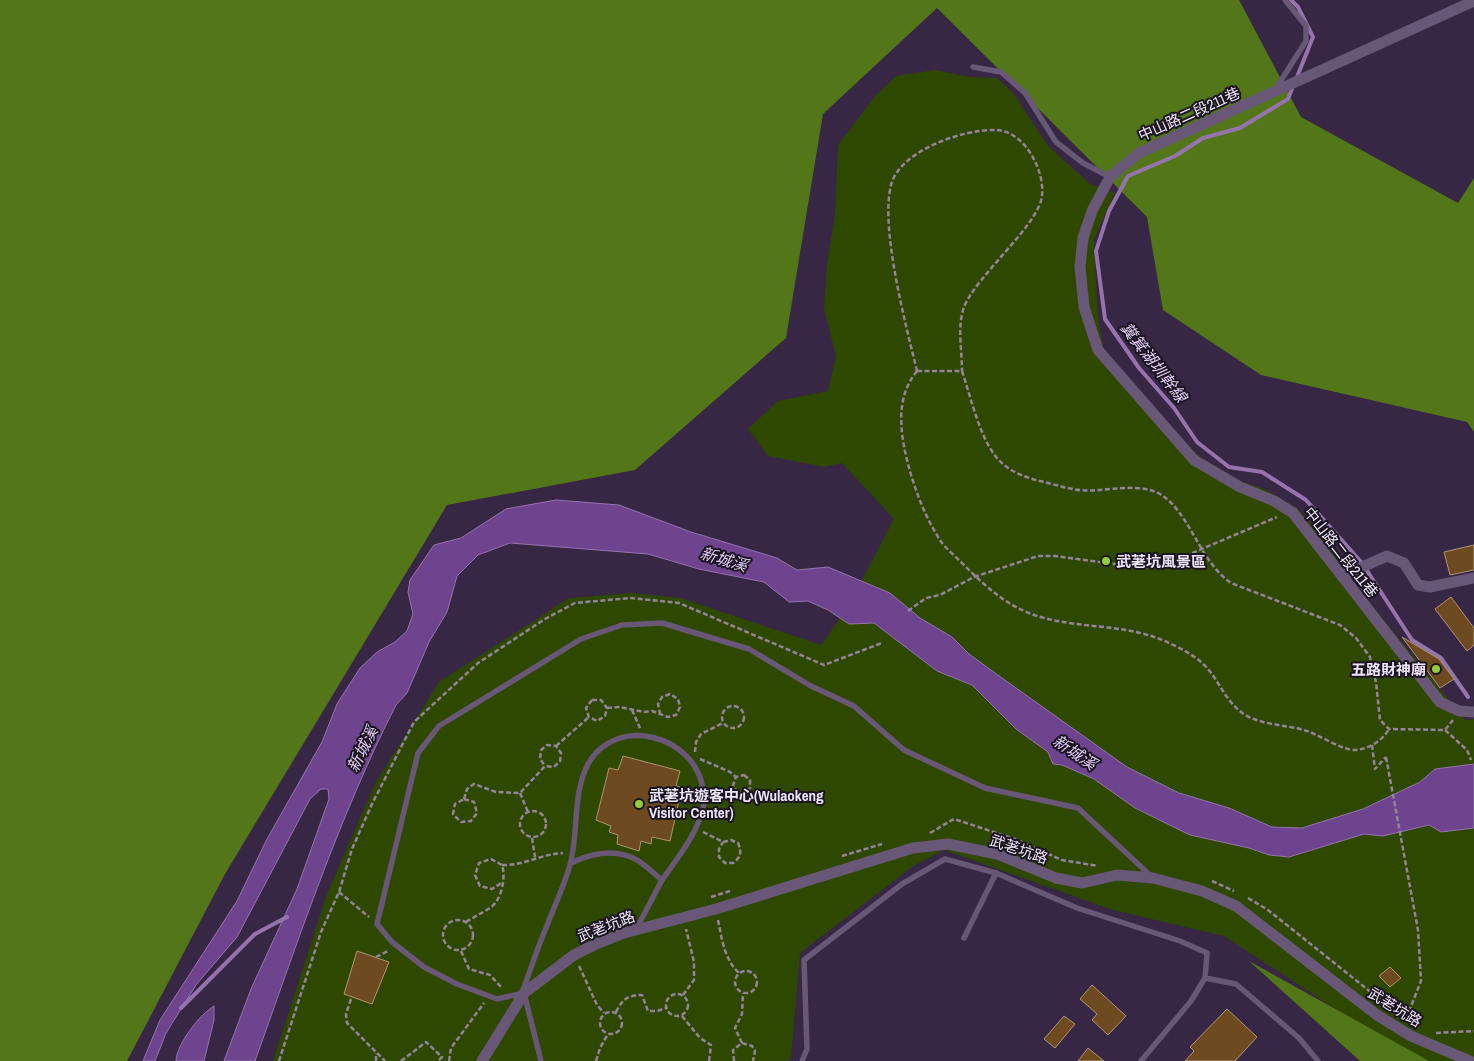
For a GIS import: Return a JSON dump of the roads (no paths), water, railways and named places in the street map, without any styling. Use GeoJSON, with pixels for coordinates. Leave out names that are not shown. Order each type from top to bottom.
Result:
{"type":"FeatureCollection","features":[{"type":"Feature","properties":{"kind":"street","name":"中山路二段211巷"},"geometry":{"type":"LineString","coordinates":[[1474,1],[1139,153],[1110,177],[1092,211],[1082,238],[1080,267],[1084,307],[1098,350],[1194,460],[1240,488],[1274,501],[1293,514],[1347,573],[1440,702],[1459,711],[1474,712]]}},
{"type":"Feature","properties":{"kind":"street"},"geometry":{"type":"LineString","coordinates":[[1347,573],[1387,556],[1404,562],[1418,585],[1430,587],[1474,578]]}},
{"type":"Feature","properties":{"kind":"street","name":"武荖坑路"},"geometry":{"type":"LineString","coordinates":[[482,1061],[524,992],[574,955],[624,933],[716,910],[913,848],[948,844],[997,854],[1056,878],[1082,884],[1117,875],[1153,878],[1202,891],[1236,906],[1377,1015],[1411,1036],[1470,1061]]}},
{"type":"Feature","properties":{"kind":"lane"},"geometry":{"type":"LineString","coordinates":[[1278,90],[1306,41],[1306,26],[1285,0]]}},
{"type":"Feature","properties":{"kind":"lane"},"geometry":{"type":"LineString","coordinates":[[973,67],[1001,72],[1025,93],[1056,142],[1083,163],[1110,177]]}},
{"type":"Feature","properties":{"kind":"lane"},"geometry":{"type":"LineString","coordinates":[[524,992],[497,999],[457,984],[432,971],[396,945],[378,924],[418,753],[439,726],[581,639],[622,625],[662,622],[749,649],[811,686],[854,706],[904,750],[985,788],[1078,808],[1146,868],[1153,878]]}},
{"type":"Feature","properties":{"kind":"lane"},"geometry":{"type":"LineString","coordinates":[[541,1061],[524,992],[522,993],[571,863],[580,787],[589,764],[603,746],[620,737],[644,736],[669,742],[687,756],[701,778],[705,803],[695,828],[662,880],[640,922],[624,933]]}},
{"type":"Feature","properties":{"kind":"lane"},"geometry":{"type":"LineString","coordinates":[[571,863],[587,856],[611,853],[634,858],[662,880]]}},
{"type":"Feature","properties":{"kind":"lane"},"geometry":{"type":"LineString","coordinates":[[802,1061],[807,1049],[804,960],[902,884],[945,859],[996,873],[1077,908],[1180,941],[1207,953],[1205,978],[1190,1001],[1141,1061]]}},
{"type":"Feature","properties":{"kind":"lane"},"geometry":{"type":"LineString","coordinates":[[964,938],[996,873]]}},
{"type":"Feature","properties":{"kind":"lane"},"geometry":{"type":"LineString","coordinates":[[1205,978],[1236,984],[1299,1038],[1318,1061]]}},
{"type":"Feature","properties":{"kind":"water","name":"新城溪"},"geometry":{"type":"Polygon","coordinates":[[[556,500],[619,505],[691,532],[777,558],[797,570],[828,567],[890,593],[920,618],[952,637],[969,654],[1127,767],[1179,793],[1229,808],[1272,827],[1302,828],[1363,809],[1420,782],[1435,769],[1474,764],[1474,828],[1441,832],[1429,825],[1383,836],[1364,834],[1289,857],[1269,855],[1249,848],[1190,835],[1135,808],[1094,779],[1062,765],[1053,764],[1048,752],[1016,729],[972,685],[937,671],[874,623],[849,624],[828,610],[808,601],[789,602],[764,582],[699,569],[648,554],[510,543],[478,555],[457,576],[447,612],[429,642],[407,693],[396,705],[337,836],[255,1061],[224,1061],[251,989],[297,889],[329,799],[328,789],[321,789],[310,799],[237,937],[196,985],[166,1033],[155,1061],[143,1061],[160,1020],[237,901],[267,839],[322,742],[337,704],[360,668],[377,652],[395,642],[407,631],[413,614],[408,592],[410,580],[434,545],[461,538],[506,509],[556,500]]]}},
{"type":"Feature","properties":{"kind":"water"},"geometry":{"type":"Polygon","coordinates":[[[214,1006],[214,1020],[204,1061],[176,1061],[180,1047],[190,1030],[214,1006]]]}},
{"type":"Feature","properties":{"kind":"waterway","name":"糞箕湖圳幹線"},"geometry":{"type":"LineString","coordinates":[[1291,0],[1298,7],[1313,37],[1297,77]]}},
{"type":"Feature","properties":{"kind":"waterway","name":"糞箕湖圳幹線"},"geometry":{"type":"LineString","coordinates":[[1293,86],[1288,99],[1240,128],[1203,138],[1175,156],[1128,176],[1109,211],[1096,251],[1105,319],[1139,368],[1174,408],[1197,442],[1229,467],[1262,472],[1306,500],[1362,563],[1412,640],[1441,658],[1468,697]]}},
{"type":"Feature","properties":{"kind":"waterway"},"geometry":{"type":"LineString","coordinates":[[181,1008],[255,934],[287,917]]}},
{"type":"Feature","properties":{"kind":"place","name":"武荖坑風景區"},"geometry":{"type":"Point","coordinates":[1106,561]}},
{"type":"Feature","properties":{"kind":"place","name":"五路財神廟"},"geometry":{"type":"Point","coordinates":[1436,669]}},
{"type":"Feature","properties":{"kind":"place","name":"武荖坑遊客中心(Wulaokeng Visitor Center)"},"geometry":{"type":"Point","coordinates":[639,804]}}]}
